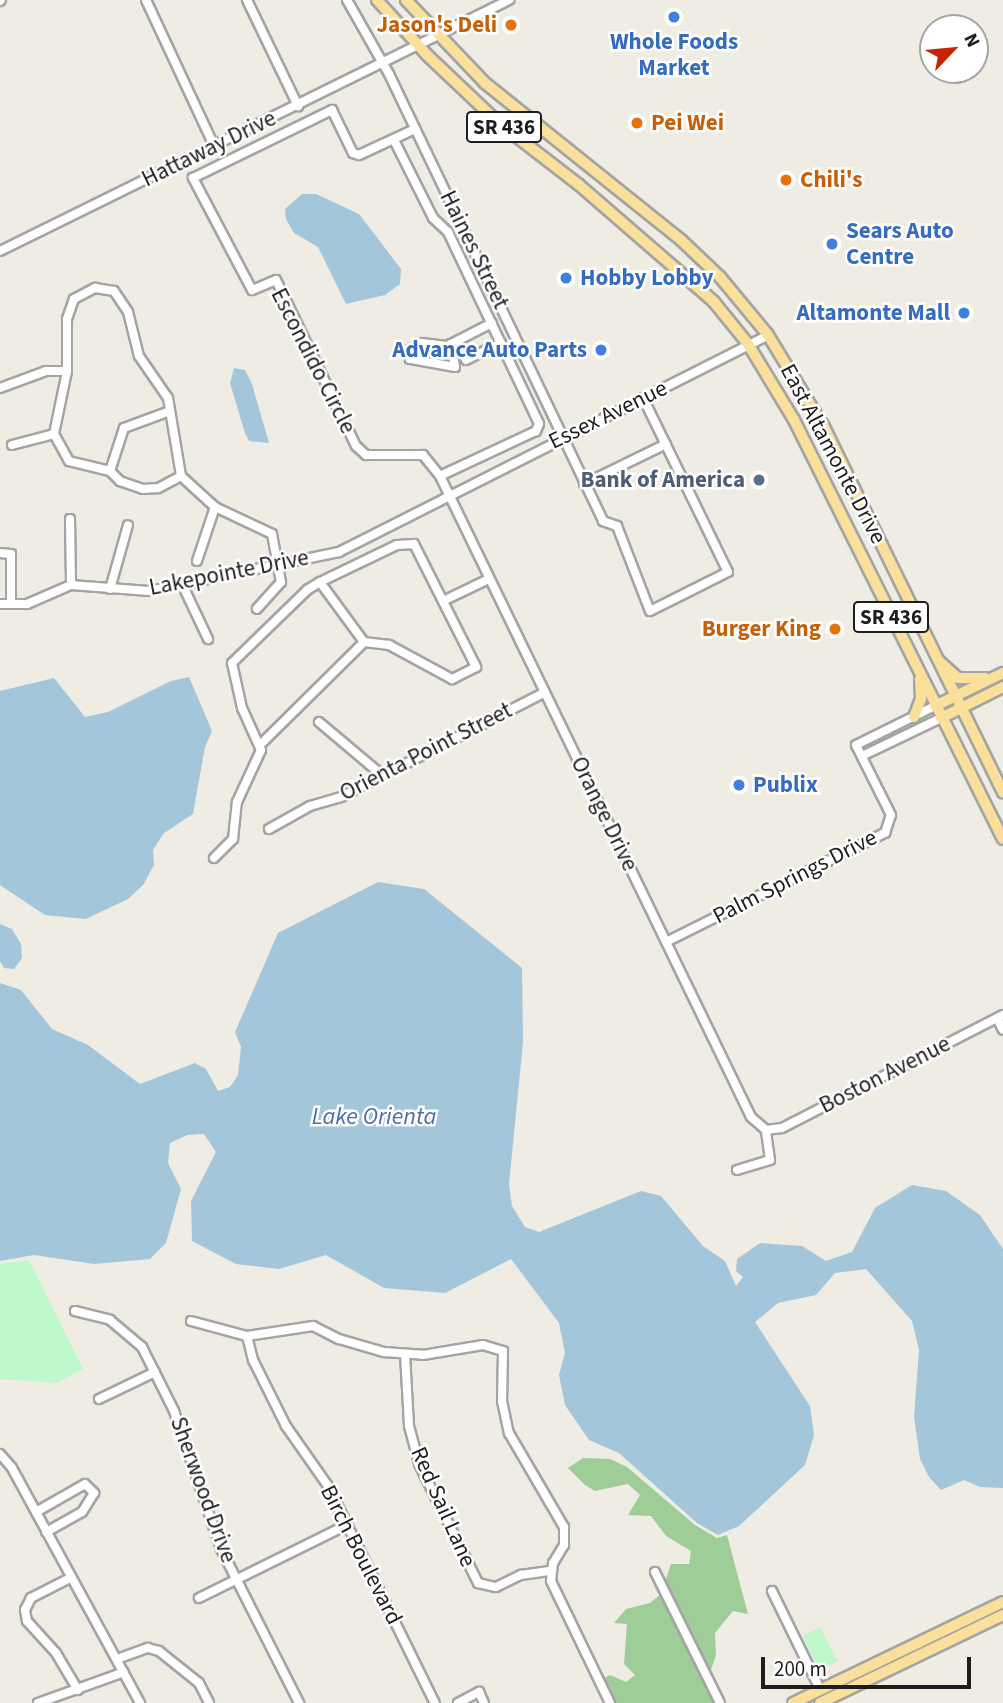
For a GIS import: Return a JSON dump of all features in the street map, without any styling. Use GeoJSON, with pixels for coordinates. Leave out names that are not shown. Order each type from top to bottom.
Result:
{"type":"FeatureCollection","features":[{"type":"Feature","properties":{"kind":"main road","name":"SR 436"},"geometry":{"type":"LineString","coordinates":[[377,0],[417,46],[499,123],[679,269],[714,302],[748,344],[794,420],[1003,839]]}},
{"type":"Feature","properties":{"kind":"main road","name":"East Altamonte Drive"},"geometry":{"type":"LineString","coordinates":[[406,0],[485,83],[681,240],[720,277],[768,335],[824,427],[1003,792]]}},
{"type":"Feature","properties":{"kind":"main road"},"geometry":{"type":"LineString","coordinates":[[847,528],[868,518]]}},
{"type":"Feature","properties":{"kind":"main road"},"geometry":{"type":"LineString","coordinates":[[938,661],[958,678],[1000,675]]}},
{"type":"Feature","properties":{"kind":"main road","name":"Palm Springs Drive"},"geometry":{"type":"LineString","coordinates":[[935,706],[1000,675]]}},
{"type":"Feature","properties":{"kind":"main road"},"geometry":{"type":"LineString","coordinates":[[914,718],[921,699],[920,676]]}},
{"type":"Feature","properties":{"kind":"main road"},"geometry":{"type":"LineString","coordinates":[[941,718],[1003,687]]}},
{"type":"Feature","properties":{"kind":"main road"},"geometry":{"type":"LineString","coordinates":[[820,1703],[859,1677],[1003,1602]]}},
{"type":"Feature","properties":{"kind":"main road"},"geometry":{"type":"LineString","coordinates":[[793,1703],[820,1689],[859,1677],[1003,1615]]}},
{"type":"Feature","properties":{"kind":"street"},"geometry":{"type":"LineString","coordinates":[[146,0],[214,146]]}},
{"type":"Feature","properties":{"kind":"street"},"geometry":{"type":"LineString","coordinates":[[247,0],[298,106]]}},
{"type":"Feature","properties":{"kind":"street","name":"Haines Street"},"geometry":{"type":"LineString","coordinates":[[347,0],[415,129],[584,484],[603,521],[617,526],[650,611],[728,572],[666,444]]}},
{"type":"Feature","properties":{"kind":"street","name":"Hattaway Drive"},"geometry":{"type":"LineString","coordinates":[[0,251],[509,0]]}},
{"type":"Feature","properties":{"kind":"street","name":"Escondido Circle"},"geometry":{"type":"LineString","coordinates":[[415,129],[374,150],[353,153],[332,110],[193,177],[252,290],[276,280],[356,446],[366,455],[423,455],[440,475]]}},
{"type":"Feature","properties":{"kind":"street"},"geometry":{"type":"LineString","coordinates":[[394,140],[433,218],[448,232],[533,410],[536,430],[440,475],[447,495]]}},
{"type":"Feature","properties":{"kind":"street"},"geometry":{"type":"LineString","coordinates":[[181,476],[158,488],[143,489],[120,481],[110,471],[69,461],[54,434],[67,372],[67,319],[74,299],[95,288],[114,291],[128,312],[139,356],[168,398],[181,476],[215,507],[272,534],[280,563],[281,582],[257,610]]}},
{"type":"Feature","properties":{"kind":"street"},"geometry":{"type":"LineString","coordinates":[[451,344],[455,367],[410,359],[410,350],[422,344],[451,344],[492,323]]}},
{"type":"Feature","properties":{"kind":"street","name":"Essex Avenue"},"geometry":{"type":"LineString","coordinates":[[447,495],[562,438],[646,402],[768,335]]}},
{"type":"Feature","properties":{"kind":"street"},"geometry":{"type":"LineString","coordinates":[[466,360],[501,342]]}},
{"type":"Feature","properties":{"kind":"street"},"geometry":{"type":"LineString","coordinates":[[0,388],[46,371],[67,372]]}},
{"type":"Feature","properties":{"kind":"street"},"geometry":{"type":"LineString","coordinates":[[584,484],[666,444],[646,402]]}},
{"type":"Feature","properties":{"kind":"street"},"geometry":{"type":"LineString","coordinates":[[110,471],[124,428],[170,411]]}},
{"type":"Feature","properties":{"kind":"street"},"geometry":{"type":"LineString","coordinates":[[12,445],[54,434]]}},
{"type":"Feature","properties":{"kind":"street","name":"Lakepointe Drive"},"geometry":{"type":"LineString","coordinates":[[0,604],[27,604],[71,585],[149,591],[339,552],[447,495]]}},
{"type":"Feature","properties":{"kind":"street","name":"Orange Drive"},"geometry":{"type":"LineString","coordinates":[[447,495],[751,1117],[766,1130]]}},
{"type":"Feature","properties":{"kind":"street"},"geometry":{"type":"LineString","coordinates":[[197,561],[215,507]]}},
{"type":"Feature","properties":{"kind":"street"},"geometry":{"type":"LineString","coordinates":[[70,519],[71,585]]}},
{"type":"Feature","properties":{"kind":"street"},"geometry":{"type":"LineString","coordinates":[[110,589],[128,525]]}},
{"type":"Feature","properties":{"kind":"street"},"geometry":{"type":"LineString","coordinates":[[260,745],[242,708],[232,663],[264,628],[320,582],[406,542],[414,544],[476,667],[452,679],[389,645],[364,642],[320,582]]}},
{"type":"Feature","properties":{"kind":"street"},"geometry":{"type":"LineString","coordinates":[[0,553],[11,554],[11,604]]}},
{"type":"Feature","properties":{"kind":"street"},"geometry":{"type":"LineString","coordinates":[[443,601],[489,579]]}},
{"type":"Feature","properties":{"kind":"street"},"geometry":{"type":"LineString","coordinates":[[182,584],[208,639]]}},
{"type":"Feature","properties":{"kind":"street"},"geometry":{"type":"LineString","coordinates":[[214,858],[233,839],[237,802],[260,745],[364,642]]}},
{"type":"Feature","properties":{"kind":"street","name":"Orienta Point Street"},"geometry":{"type":"LineString","coordinates":[[269,829],[545,692]]}},
{"type":"Feature","properties":{"kind":"street","name":"Palm Springs Drive"},"geometry":{"type":"LineString","coordinates":[[666,942],[885,833],[891,815],[856,745],[935,706]]}},
{"type":"Feature","properties":{"kind":"street"},"geometry":{"type":"LineString","coordinates":[[862,756],[941,718]]}},
{"type":"Feature","properties":{"kind":"street"},"geometry":{"type":"LineString","coordinates":[[318,722],[382,775]]}},
{"type":"Feature","properties":{"kind":"street"},"geometry":{"type":"LineString","coordinates":[[1000,1017],[1003,1030]]}},
{"type":"Feature","properties":{"kind":"street","name":"Boston Avenue"},"geometry":{"type":"LineString","coordinates":[[766,1130],[782,1128],[1000,1017]]}},
{"type":"Feature","properties":{"kind":"street"},"geometry":{"type":"LineString","coordinates":[[737,1170],[770,1160],[766,1130]]}},
{"type":"Feature","properties":{"kind":"street","name":"Sherwood Drive"},"geometry":{"type":"LineString","coordinates":[[75,1311],[110,1321],[131,1334],[155,1372],[174,1411],[215,1531],[299,1703]]}},
{"type":"Feature","properties":{"kind":"street"},"geometry":{"type":"LineString","coordinates":[[191,1321],[247,1335],[313,1326],[362,1348],[405,1354],[483,1345],[503,1351],[502,1401],[509,1433],[564,1527],[564,1545],[551,1571],[557,1595],[610,1703]]}},
{"type":"Feature","properties":{"kind":"street","name":"Birch Boulevard"},"geometry":{"type":"LineString","coordinates":[[247,1335],[253,1360],[286,1426],[328,1486],[435,1703]]}},
{"type":"Feature","properties":{"kind":"street","name":"Red Sail Lane"},"geometry":{"type":"LineString","coordinates":[[405,1354],[409,1426],[419,1464],[478,1583],[496,1587],[521,1575],[551,1571]]}},
{"type":"Feature","properties":{"kind":"street"},"geometry":{"type":"LineString","coordinates":[[99,1399],[155,1372]]}},
{"type":"Feature","properties":{"kind":"street"},"geometry":{"type":"LineString","coordinates":[[0,1454],[12,1468],[139,1703]]}},
{"type":"Feature","properties":{"kind":"street"},"geometry":{"type":"LineString","coordinates":[[36,1513],[85,1484],[94,1493],[82,1512],[46,1532]]}},
{"type":"Feature","properties":{"kind":"street"},"geometry":{"type":"LineString","coordinates":[[199,1598],[347,1525]]}},
{"type":"Feature","properties":{"kind":"street"},"geometry":{"type":"LineString","coordinates":[[656,1572],[720,1703]]}},
{"type":"Feature","properties":{"kind":"street"},"geometry":{"type":"LineString","coordinates":[[70,1578],[31,1598],[25,1610],[27,1621],[56,1653],[78,1690]]}},
{"type":"Feature","properties":{"kind":"street"},"geometry":{"type":"LineString","coordinates":[[772,1591],[820,1689]]}},
{"type":"Feature","properties":{"kind":"street"},"geometry":{"type":"LineString","coordinates":[[117,1659],[148,1648],[159,1651],[199,1684],[209,1703]]}},
{"type":"Feature","properties":{"kind":"street"},"geometry":{"type":"LineString","coordinates":[[43,1702],[124,1672]]}},
{"type":"Feature","properties":{"kind":"street"},"geometry":{"type":"LineString","coordinates":[[458,1703],[479,1692],[484,1703]]}},
{"type":"Feature","properties":{"kind":"green space"},"geometry":{"type":"Polygon","coordinates":[[[29,1260],[83,1369],[57,1383],[0,1379],[0,1264],[29,1260]]]}},
{"type":"Feature","properties":{"kind":"green space"},"geometry":{"type":"Polygon","coordinates":[[[583,1458],[610,1459],[627,1467],[695,1525],[717,1538],[727,1535],[748,1614],[733,1611],[715,1633],[716,1655],[710,1673],[665,1582],[671,1564],[689,1564],[691,1551],[666,1536],[651,1516],[628,1515],[640,1495],[628,1484],[595,1491],[585,1485],[568,1468],[583,1458]]]}},
{"type":"Feature","properties":{"kind":"green space"},"geometry":{"type":"Polygon","coordinates":[[[661,1594],[712,1696],[713,1703],[615,1703],[603,1679],[610,1675],[626,1682],[635,1675],[624,1664],[627,1624],[614,1623],[626,1609],[650,1603],[661,1594]]]}},
{"type":"Feature","properties":{"kind":"green space"},"geometry":{"type":"Polygon","coordinates":[[[820,1627],[838,1662],[820,1671],[802,1636],[820,1627]]]}},
{"type":"Feature","properties":{"kind":"water"},"geometry":{"type":"Polygon","coordinates":[[[302,194],[316,194],[359,214],[401,269],[400,284],[385,295],[346,304],[318,247],[294,233],[286,219],[285,209],[302,194]]]}},
{"type":"Feature","properties":{"kind":"water"},"geometry":{"type":"Polygon","coordinates":[[[234,368],[245,370],[252,384],[269,443],[249,441],[245,433],[230,383],[234,368]]]}},
{"type":"Feature","properties":{"kind":"water"},"geometry":{"type":"Polygon","coordinates":[[[189,677],[212,731],[205,747],[193,814],[164,833],[153,850],[154,865],[143,885],[128,899],[86,919],[45,915],[0,885],[0,691],[54,678],[85,717],[108,712],[171,681],[189,677]]]}},
{"type":"Feature","properties":{"kind":"water","name":"Lake Orienta"},"geometry":{"type":"Polygon","coordinates":[[[378,882],[424,889],[522,968],[523,1042],[509,1184],[512,1206],[525,1227],[539,1232],[641,1191],[661,1196],[703,1246],[725,1261],[736,1286],[743,1277],[736,1271],[737,1259],[760,1243],[802,1246],[826,1261],[852,1252],[875,1208],[912,1185],[946,1191],[980,1215],[1003,1249],[1003,1488],[980,1487],[964,1480],[941,1490],[929,1477],[920,1459],[914,1417],[919,1350],[912,1321],[866,1269],[835,1273],[816,1295],[778,1303],[755,1322],[810,1406],[814,1435],[805,1465],[739,1526],[718,1535],[697,1523],[619,1453],[589,1440],[565,1405],[559,1375],[565,1353],[559,1323],[511,1259],[445,1293],[384,1288],[326,1255],[279,1269],[236,1264],[192,1241],[191,1201],[216,1152],[204,1134],[187,1135],[170,1143],[168,1163],[181,1189],[166,1243],[150,1259],[94,1264],[34,1255],[0,1261],[0,983],[21,990],[52,1029],[88,1045],[140,1084],[195,1063],[206,1069],[218,1091],[230,1087],[238,1075],[241,1047],[235,1032],[278,933],[378,882]]]}},
{"type":"Feature","properties":{"kind":"water"},"geometry":{"type":"Polygon","coordinates":[[[0,924],[12,929],[21,944],[22,958],[14,969],[4,968],[0,961],[0,924]]]}},
{"type":"Feature","properties":{"kind":"place","name":"Whole Foods Market"},"geometry":{"type":"Point","coordinates":[674,17]}},
{"type":"Feature","properties":{"kind":"place","name":"Jason's Deli"},"geometry":{"type":"Point","coordinates":[511,25]}},
{"type":"Feature","properties":{"kind":"place","name":"Pei Wei"},"geometry":{"type":"Point","coordinates":[637,123]}},
{"type":"Feature","properties":{"kind":"place","name":"Chili's"},"geometry":{"type":"Point","coordinates":[786,180]}},
{"type":"Feature","properties":{"kind":"place","name":"Sears Auto Centre"},"geometry":{"type":"Point","coordinates":[832,244]}},
{"type":"Feature","properties":{"kind":"place","name":"Hobby Lobby"},"geometry":{"type":"Point","coordinates":[566,278]}},
{"type":"Feature","properties":{"kind":"place","name":"Altamonte Mall"},"geometry":{"type":"Point","coordinates":[964,313]}},
{"type":"Feature","properties":{"kind":"place","name":"Advance Auto Parts"},"geometry":{"type":"Point","coordinates":[601,350]}},
{"type":"Feature","properties":{"kind":"place","name":"Bank of America"},"geometry":{"type":"Point","coordinates":[759,480]}},
{"type":"Feature","properties":{"kind":"place","name":"Burger King"},"geometry":{"type":"Point","coordinates":[835,629]}},
{"type":"Feature","properties":{"kind":"place","name":"Publix"},"geometry":{"type":"Point","coordinates":[739,785]}}]}
